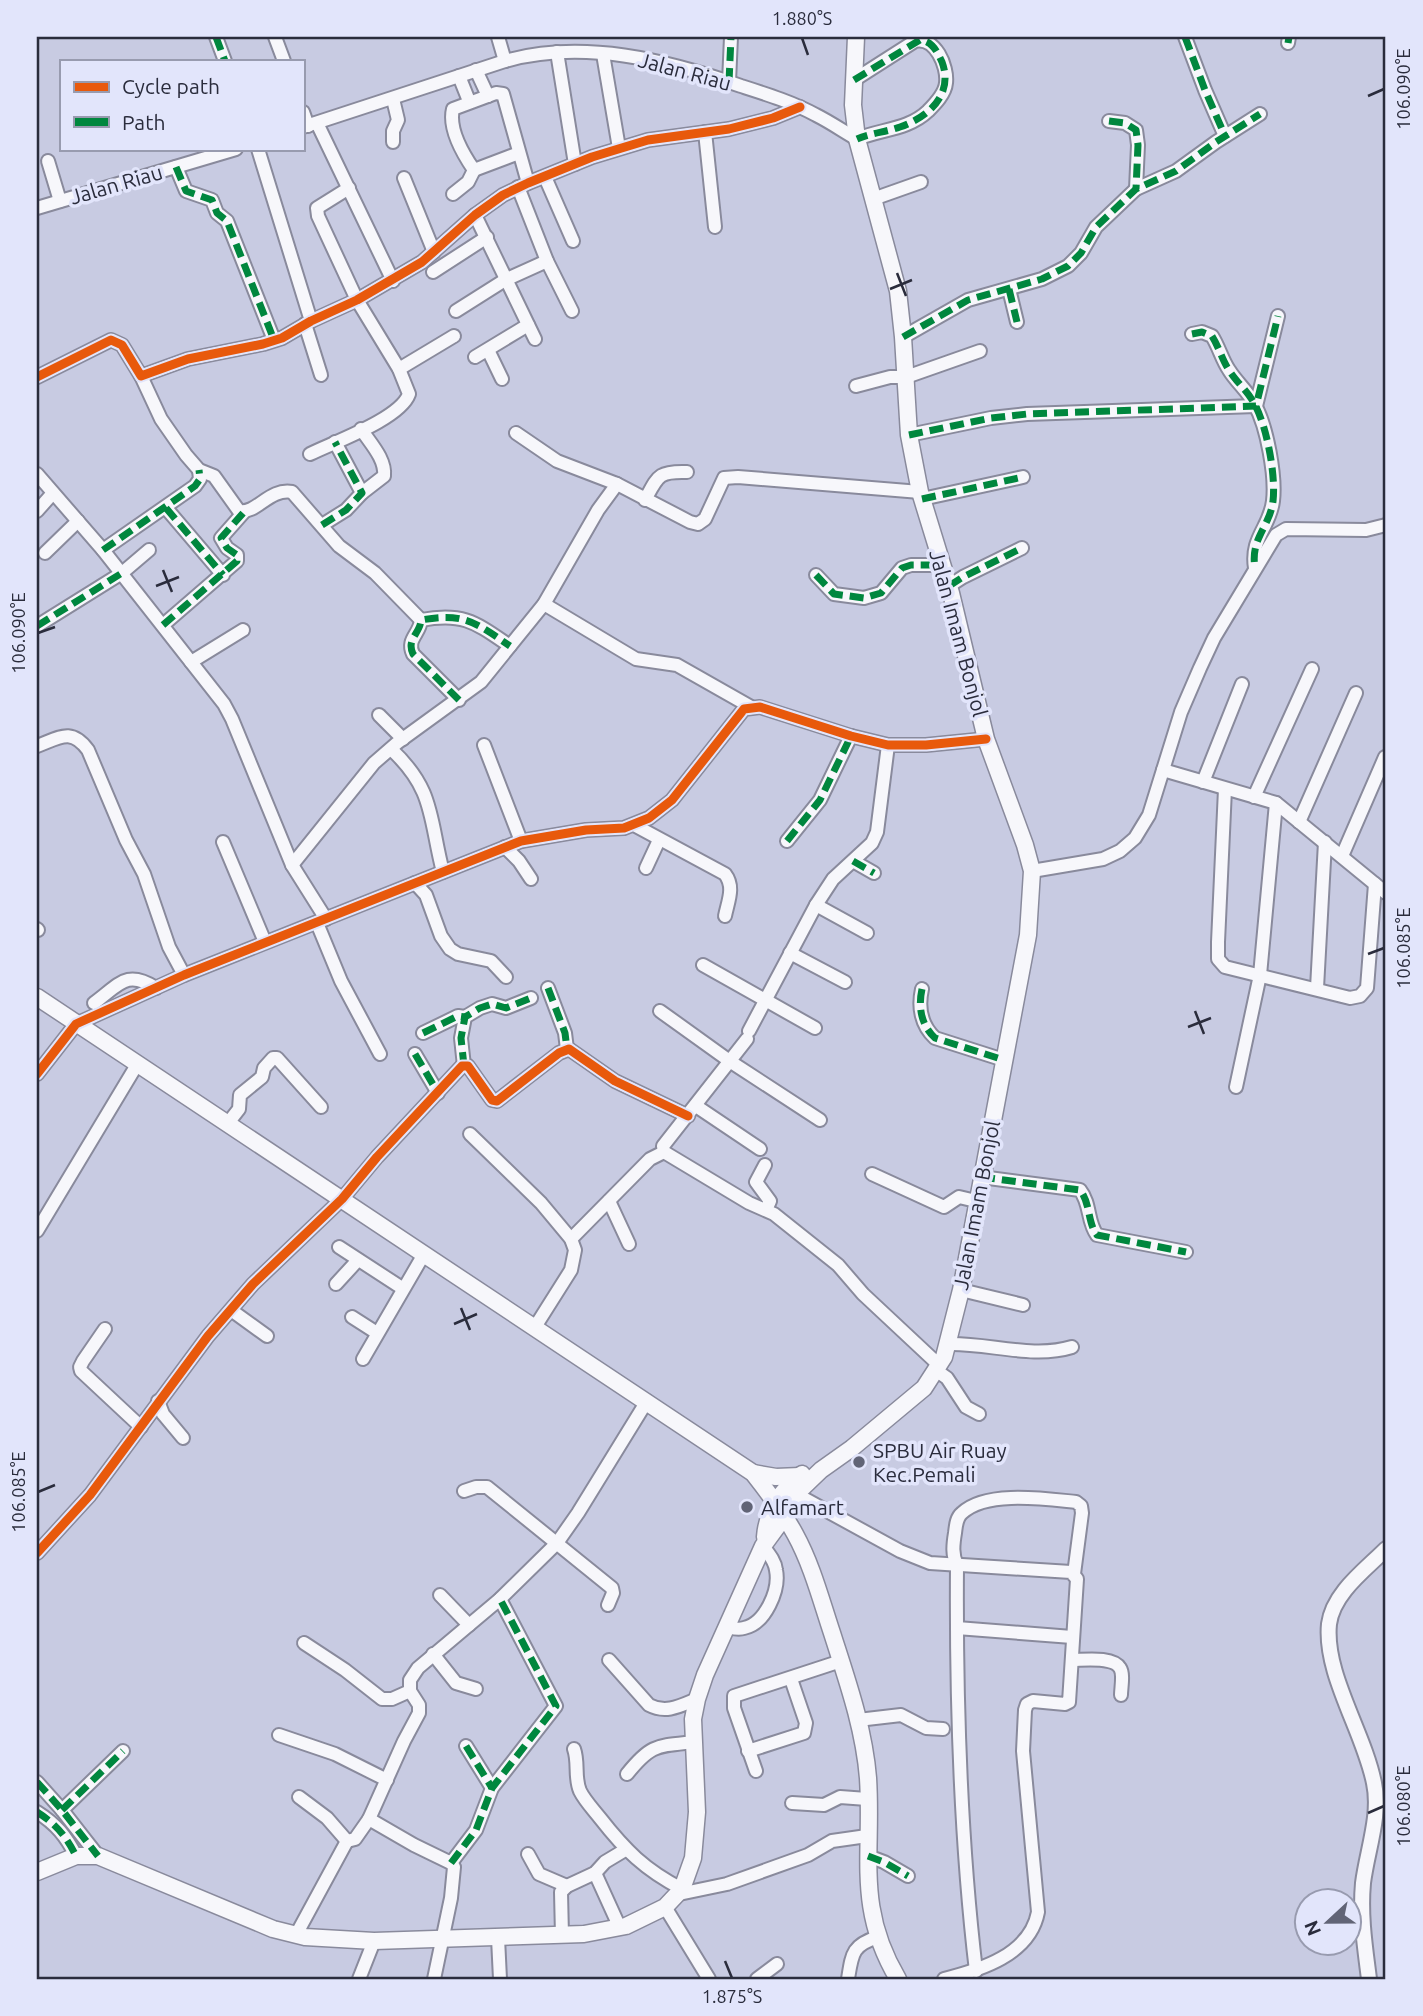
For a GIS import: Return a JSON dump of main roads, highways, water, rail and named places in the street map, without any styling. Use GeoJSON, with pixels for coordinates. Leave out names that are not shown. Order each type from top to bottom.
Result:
{"type":"FeatureCollection","features":[{"type":"Feature","properties":{"kind":"main road","name":"Jalan Imam Bonjol"},"geometry":{"type":"LineString","coordinates":[[764,1545],[785,1516],[796,1494],[821,1470],[924,1388],[938,1368],[948,1344],[961,1290],[1028,935],[1032,872],[1025,845],[986,739],[949,586],[921,496],[909,435],[903,337],[892,265],[857,139],[853,105],[856,37]]}},
{"type":"Feature","properties":{"kind":"main road"},"geometry":{"type":"LineString","coordinates":[[38,999],[753,1473],[785,1516],[810,1567],[858,1720],[866,1765],[872,1914],[878,1937],[898,1979]]}},
{"type":"Feature","properties":{"kind":"main road","name":"Jalan Imam Bonjol"},"geometry":{"type":"LineString","coordinates":[[775,1502],[800,1476],[812,1469],[830,1465]]}},
{"type":"Feature","properties":{"kind":"main road"},"geometry":{"type":"LineString","coordinates":[[753,1473],[776,1477],[800,1476]]}},
{"type":"Feature","properties":{"kind":"main road"},"geometry":{"type":"LineString","coordinates":[[37,1872],[76,1856],[98,1856],[263,1925],[296,1935],[374,1941],[562,1936],[602,1932],[620,1928],[665,1907],[680,1892],[691,1868],[696,1836],[693,1719],[697,1699],[705,1675],[764,1545],[766,1528],[775,1502]]}},
{"type":"Feature","properties":{"kind":"place","name":"SPBU Air Ruay Kec.Pemali"},"geometry":{"type":"Point","coordinates":[859,1462]}},
{"type":"Feature","properties":{"kind":"place","name":"Alfamart"},"geometry":{"type":"Point","coordinates":[747,1507]}}]}
